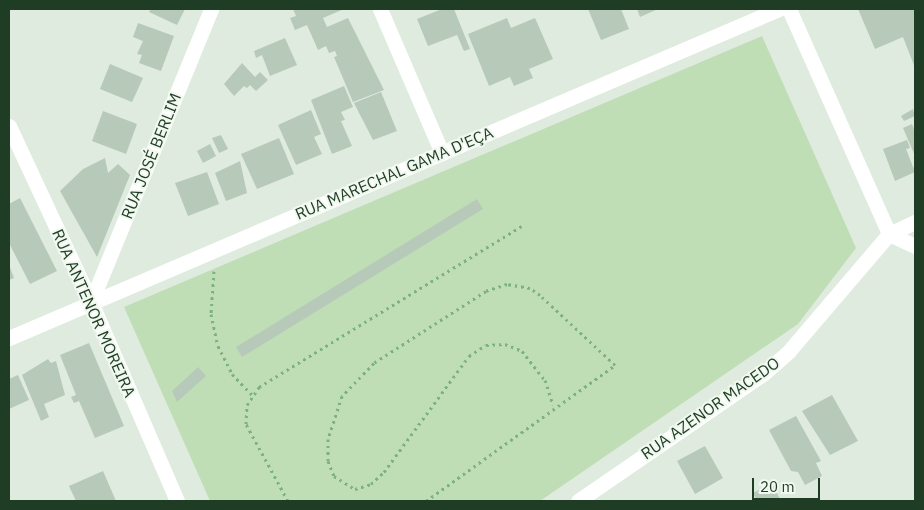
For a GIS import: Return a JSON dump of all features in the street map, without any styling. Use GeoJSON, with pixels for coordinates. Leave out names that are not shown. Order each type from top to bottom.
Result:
{"type":"FeatureCollection","features":[{"type":"Feature","properties":{"kind":"street","name":"RUA JOSÉ BERLIM"},"geometry":{"type":"LineString","coordinates":[[91,302],[211,9]]}},
{"type":"Feature","properties":{"kind":"street"},"geometry":{"type":"LineString","coordinates":[[380,9],[442,153]]}},
{"type":"Feature","properties":{"kind":"street","name":"RUA MARECHAL GAMA D'EÇA"},"geometry":{"type":"LineString","coordinates":[[9,338],[779,9]]}},
{"type":"Feature","properties":{"kind":"street"},"geometry":{"type":"LineString","coordinates":[[789,9],[889,234],[915,246]]}},
{"type":"Feature","properties":{"kind":"street","name":"RUA ANTENOR MOREIRA"},"geometry":{"type":"LineString","coordinates":[[9,126],[91,302],[176,501]]}},
{"type":"Feature","properties":{"kind":"street"},"geometry":{"type":"LineString","coordinates":[[889,234],[915,222]]}},
{"type":"Feature","properties":{"kind":"street","name":"RUA AZENOR MACEDO"},"geometry":{"type":"LineString","coordinates":[[578,501],[764,373],[789,351],[889,234]]}},
{"type":"Feature","properties":{"kind":"path"},"geometry":{"type":"LineString","coordinates":[[288,501],[246,424],[252,395],[259,387],[522,226]]}},
{"type":"Feature","properties":{"kind":"path"},"geometry":{"type":"LineString","coordinates":[[215,250],[211,297],[213,330],[225,361],[252,395]]}},
{"type":"Feature","properties":{"kind":"path"},"geometry":{"type":"LineString","coordinates":[[426,501],[614,366],[540,295],[530,288],[507,284],[486,291],[362,372],[342,396],[328,439],[328,461],[334,476],[355,490],[371,484],[384,472],[469,356],[477,349],[496,344],[522,351],[545,380],[553,405]]}},
{"type":"Feature","properties":{"kind":"green space"},"geometry":{"type":"Polygon","coordinates":[[[762,36],[856,248],[798,324],[540,501],[210,501],[124,307],[762,36]]]}},
{"type":"Feature","properties":{"kind":"building"},"geometry":{"type":"Polygon","coordinates":[[[151,9],[185,9],[177,25],[149,12],[151,9]]]}},
{"type":"Feature","properties":{"kind":"building"},"geometry":{"type":"Polygon","coordinates":[[[293,9],[344,9],[323,18],[327,27],[348,18],[384,90],[353,102],[334,57],[337,56],[335,51],[329,53],[326,46],[318,50],[307,25],[295,30],[290,18],[296,16],[293,9]]]}},
{"type":"Feature","properties":{"kind":"building"},"geometry":{"type":"Polygon","coordinates":[[[442,9],[454,9],[470,49],[464,51],[457,35],[428,46],[417,19],[442,9]]]}},
{"type":"Feature","properties":{"kind":"building"},"geometry":{"type":"Polygon","coordinates":[[[588,9],[621,9],[629,29],[601,40],[588,9]]]}},
{"type":"Feature","properties":{"kind":"building"},"geometry":{"type":"Polygon","coordinates":[[[637,9],[658,9],[640,17],[637,9]]]}},
{"type":"Feature","properties":{"kind":"building"},"geometry":{"type":"Polygon","coordinates":[[[858,9],[915,9],[915,68],[903,37],[875,49],[858,9]]]}},
{"type":"Feature","properties":{"kind":"building"},"geometry":{"type":"Polygon","coordinates":[[[507,18],[511,28],[535,18],[553,59],[529,69],[533,78],[514,86],[510,77],[489,86],[468,34],[507,18]]]}},
{"type":"Feature","properties":{"kind":"building"},"geometry":{"type":"Polygon","coordinates":[[[138,23],[174,36],[161,71],[139,63],[142,55],[137,54],[143,41],[133,37],[138,23]]]}},
{"type":"Feature","properties":{"kind":"building"},"geometry":{"type":"Polygon","coordinates":[[[285,38],[297,65],[270,76],[262,55],[256,58],[254,51],[285,38]]]}},
{"type":"Feature","properties":{"kind":"building"},"geometry":{"type":"Polygon","coordinates":[[[242,63],[255,77],[260,72],[268,80],[256,91],[250,85],[247,88],[244,86],[234,96],[224,84],[242,63]]]}},
{"type":"Feature","properties":{"kind":"building"},"geometry":{"type":"Polygon","coordinates":[[[110,64],[143,78],[132,102],[100,89],[110,64]]]}},
{"type":"Feature","properties":{"kind":"building"},"geometry":{"type":"Polygon","coordinates":[[[344,86],[353,107],[341,112],[345,120],[341,121],[352,146],[332,154],[311,100],[344,86]]]}},
{"type":"Feature","properties":{"kind":"building"},"geometry":{"type":"Polygon","coordinates":[[[381,92],[397,131],[373,140],[354,103],[381,92]]]}},
{"type":"Feature","properties":{"kind":"building"},"geometry":{"type":"Polygon","coordinates":[[[913,109],[915,116],[904,121],[901,116],[913,109]]]}},
{"type":"Feature","properties":{"kind":"building"},"geometry":{"type":"Polygon","coordinates":[[[311,110],[321,134],[314,137],[322,154],[296,165],[278,125],[311,110]]]}},
{"type":"Feature","properties":{"kind":"building"},"geometry":{"type":"Polygon","coordinates":[[[103,111],[137,124],[126,154],[92,141],[103,111]]]}},
{"type":"Feature","properties":{"kind":"building"},"geometry":{"type":"Polygon","coordinates":[[[912,124],[915,132],[915,156],[903,128],[912,124]]]}},
{"type":"Feature","properties":{"kind":"building"},"geometry":{"type":"Polygon","coordinates":[[[221,135],[228,149],[219,153],[212,138],[221,135]]]}},
{"type":"Feature","properties":{"kind":"building"},"geometry":{"type":"Polygon","coordinates":[[[279,138],[294,174],[257,189],[241,154],[279,138]]]}},
{"type":"Feature","properties":{"kind":"building"},"geometry":{"type":"Polygon","coordinates":[[[907,140],[910,148],[906,149],[915,172],[895,181],[883,149],[907,140]]]}},
{"type":"Feature","properties":{"kind":"building"},"geometry":{"type":"Polygon","coordinates":[[[210,144],[216,156],[203,163],[197,151],[210,144]]]}},
{"type":"Feature","properties":{"kind":"building"},"geometry":{"type":"Polygon","coordinates":[[[105,158],[108,173],[118,164],[130,175],[97,257],[60,191],[83,169],[105,158]]]}},
{"type":"Feature","properties":{"kind":"building"},"geometry":{"type":"Polygon","coordinates":[[[240,161],[247,193],[226,201],[215,173],[240,161]]]}},
{"type":"Feature","properties":{"kind":"building"},"geometry":{"type":"Polygon","coordinates":[[[207,172],[219,204],[188,216],[175,183],[207,172]]]}},
{"type":"Feature","properties":{"kind":"building"},"geometry":{"type":"Polygon","coordinates":[[[20,198],[57,271],[30,284],[9,243],[9,204],[20,198]]]}},
{"type":"Feature","properties":{"kind":"building"},"geometry":{"type":"Polygon","coordinates":[[[477,199],[483,209],[242,357],[236,347],[477,199]]]}},
{"type":"Feature","properties":{"kind":"building"},"geometry":{"type":"Polygon","coordinates":[[[9,265],[14,278],[9,280],[9,265]]]}},
{"type":"Feature","properties":{"kind":"building"},"geometry":{"type":"Polygon","coordinates":[[[89,343],[124,426],[95,438],[79,401],[74,403],[71,397],[76,395],[60,355],[89,343]]]}},
{"type":"Feature","properties":{"kind":"building"},"geometry":{"type":"Polygon","coordinates":[[[48,359],[51,363],[56,361],[65,395],[44,404],[49,417],[41,421],[22,375],[48,359]]]}},
{"type":"Feature","properties":{"kind":"building"},"geometry":{"type":"Polygon","coordinates":[[[198,367],[206,376],[177,402],[172,391],[198,367]]]}},
{"type":"Feature","properties":{"kind":"building"},"geometry":{"type":"Polygon","coordinates":[[[18,375],[29,400],[9,409],[9,379],[18,375]]]}},
{"type":"Feature","properties":{"kind":"building"},"geometry":{"type":"Polygon","coordinates":[[[832,395],[858,441],[830,455],[802,411],[832,395]]]}},
{"type":"Feature","properties":{"kind":"building"},"geometry":{"type":"Polygon","coordinates":[[[796,416],[821,461],[816,463],[822,476],[805,485],[798,472],[791,471],[769,430],[796,416]]]}},
{"type":"Feature","properties":{"kind":"building"},"geometry":{"type":"Polygon","coordinates":[[[705,446],[723,478],[695,494],[677,461],[705,446]]]}},
{"type":"Feature","properties":{"kind":"building"},"geometry":{"type":"Polygon","coordinates":[[[103,471],[116,501],[76,501],[69,486],[103,471]]]}},
{"type":"Feature","properties":{"kind":"building"},"geometry":{"type":"Polygon","coordinates":[[[772,483],[781,501],[757,501],[753,493],[772,483]]]}}]}
